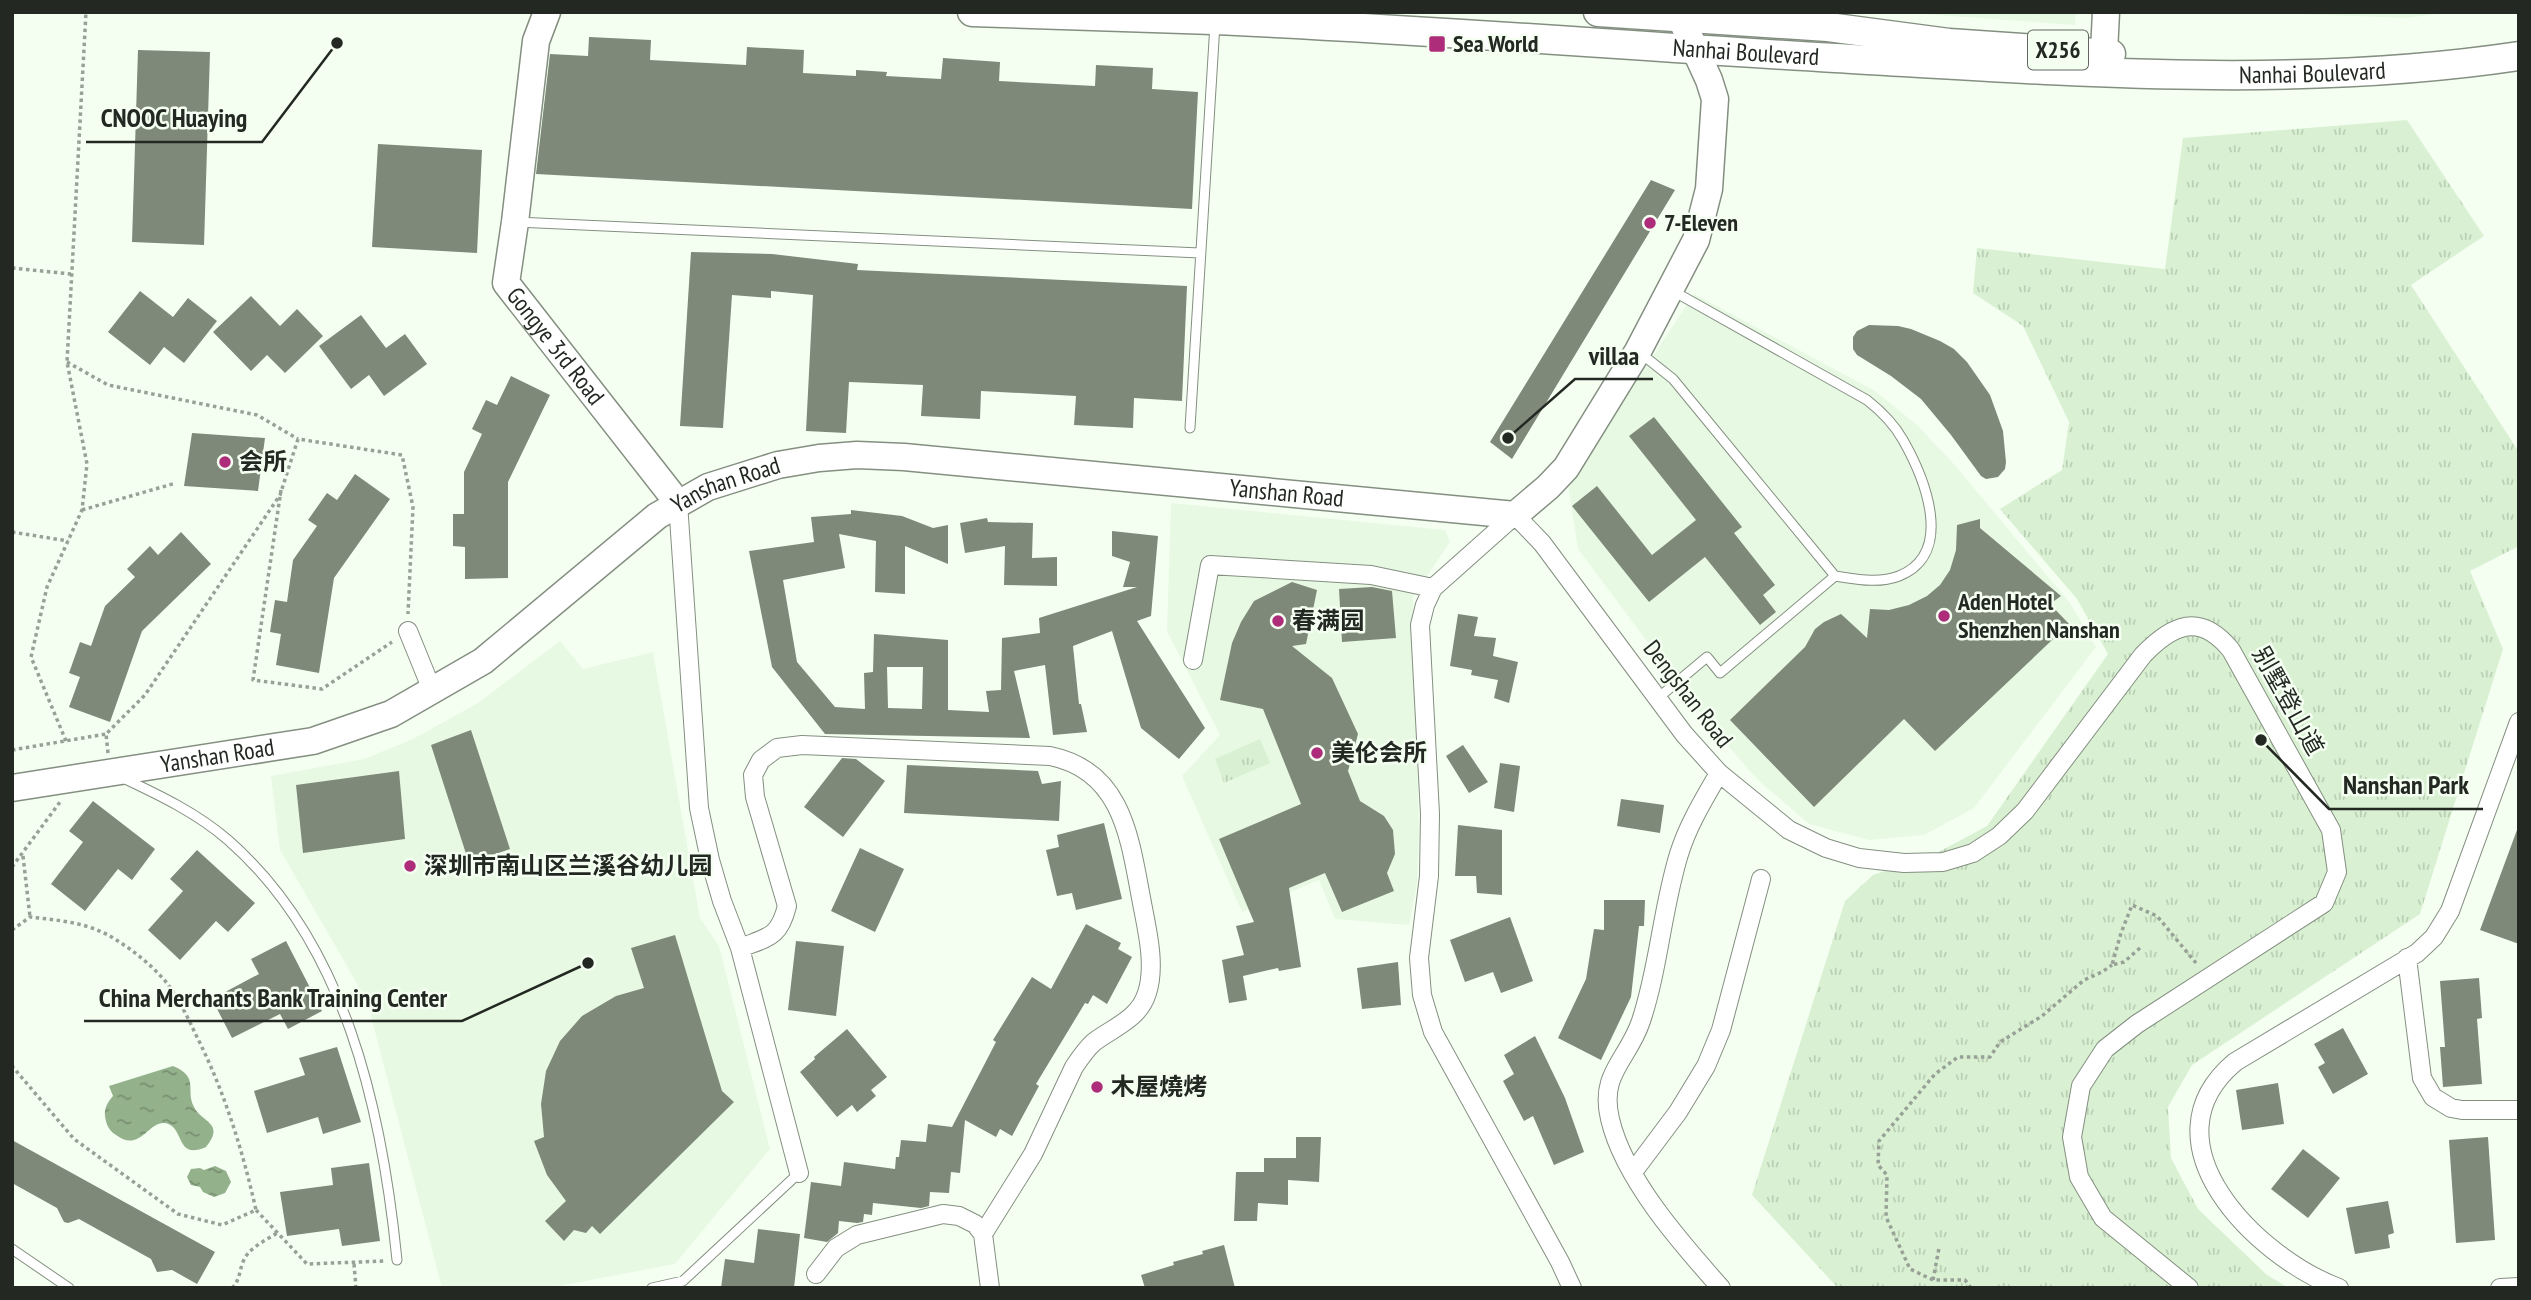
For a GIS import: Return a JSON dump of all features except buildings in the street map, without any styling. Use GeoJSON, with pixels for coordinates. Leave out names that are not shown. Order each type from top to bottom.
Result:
{"type":"FeatureCollection","features":[{"type":"Feature","properties":{"kind":"main road","name":"Nanhai Boulevard"},"geometry":{"type":"LineString","coordinates":[[972,12],[1216,16],[1695,50],[2104,63],[2352,56],[2519,37]]}},
{"type":"Feature","properties":{"kind":"main road","name":"Nanhai Boulevard"},"geometry":{"type":"LineString","coordinates":[[1598,12],[1679,15],[1828,27],[2104,63],[2250,75],[2352,73],[2519,56]]}},
{"type":"Feature","properties":{"kind":"street","name":"Gongye 3rd Road"},"geometry":{"type":"LineString","coordinates":[[524,12],[529,30],[536,41]]}},
{"type":"Feature","properties":{"kind":"street","name":"Gongye 3rd Road"},"geometry":{"type":"LineString","coordinates":[[547,12],[536,41],[506,283],[678,503]]}},
{"type":"Feature","properties":{"kind":"street"},"geometry":{"type":"LineString","coordinates":[[2104,63],[2106,12]]}},
{"type":"Feature","properties":{"kind":"street"},"geometry":{"type":"LineString","coordinates":[[1572,1288],[1433,1032],[1422,995],[1419,958],[1429,876],[1430,814],[1420,625],[1433,588],[1566,468],[1638,351],[1696,240],[1709,189],[1714,99],[1709,80],[1679,15]]}},
{"type":"Feature","properties":{"kind":"street","name":"Yanshan Road"},"geometry":{"type":"LineString","coordinates":[[12,788],[313,741],[391,714],[483,661],[641,528],[678,503],[708,487],[778,465],[819,458],[904,457],[1515,515]]}},
{"type":"Feature","properties":{"kind":"street"},"geometry":{"type":"LineString","coordinates":[[678,503],[699,808],[722,901],[740,948],[799,1173]]}},
{"type":"Feature","properties":{"kind":"street","name":"Dengshan Road"},"geometry":{"type":"LineString","coordinates":[[1515,515],[1542,543],[1684,734],[1719,774],[1789,830],[1826,848],[1859,858]]}},
{"type":"Feature","properties":{"kind":"street"},"geometry":{"type":"LineString","coordinates":[[1193,660],[1210,565],[1371,575],[1433,588]]}},
{"type":"Feature","properties":{"kind":"street","name":"别墅登山道"},"geometry":{"type":"LineString","coordinates":[[1859,858],[1904,863],[1943,862],[1973,853],[1999,836],[2025,811],[2158,639],[2175,629],[2197,626],[2218,634],[2238,661],[2331,830],[2337,872],[2324,903],[2137,1024],[2105,1049],[2081,1086],[2072,1137],[2079,1177],[2103,1218],[2189,1288]]}},
{"type":"Feature","properties":{"kind":"street"},"geometry":{"type":"LineString","coordinates":[[408,631],[432,690]]}},
{"type":"Feature","properties":{"kind":"street"},"geometry":{"type":"LineString","coordinates":[[2339,1288],[2298,1268],[2274,1251],[2230,1208],[2212,1178],[2201,1150],[2200,1114],[2211,1086],[2235,1062],[2407,958],[2426,946],[2434,937],[2450,911],[2519,722]]}},
{"type":"Feature","properties":{"kind":"street"},"geometry":{"type":"LineString","coordinates":[[740,948],[771,936],[782,924],[787,906],[755,797],[753,775],[761,760],[777,748],[802,745],[1049,756],[1077,765],[1102,785],[1114,800],[1127,827],[1148,937],[1148,992],[1140,1009],[1129,1020],[1093,1043],[1074,1067],[1032,1154],[983,1234]]}},
{"type":"Feature","properties":{"kind":"street"},"geometry":{"type":"LineString","coordinates":[[1719,774],[1696,813],[1679,854],[1641,1020],[1607,1087],[1609,1117],[1617,1141],[1633,1172],[1681,1242],[1721,1288]]}},
{"type":"Feature","properties":{"kind":"street"},"geometry":{"type":"LineString","coordinates":[[1633,1172],[1678,1112],[1706,1066],[1721,1030],[1761,879]]}},
{"type":"Feature","properties":{"kind":"street"},"geometry":{"type":"LineString","coordinates":[[2407,958],[2422,1078],[2433,1097],[2451,1108],[2462,1110],[2519,1110]]}},
{"type":"Feature","properties":{"kind":"street"},"geometry":{"type":"LineString","coordinates":[[816,1274],[836,1248],[857,1235],[943,1214],[959,1216],[975,1224],[983,1234],[990,1288]]}},
{"type":"Feature","properties":{"kind":"street"},"geometry":{"type":"LineString","coordinates":[[2500,1288],[2519,1287]]}},
{"type":"Feature","properties":{"kind":"lane"},"geometry":{"type":"LineString","coordinates":[[1190,428],[1216,16]]}},
{"type":"Feature","properties":{"kind":"lane"},"geometry":{"type":"LineString","coordinates":[[515,222],[1200,253]]}},
{"type":"Feature","properties":{"kind":"lane"},"geometry":{"type":"LineString","coordinates":[[1638,351],[1672,379],[1835,576],[1871,581],[1898,577],[1913,568],[1924,555],[1930,542],[1932,513],[1902,439],[1884,414],[1867,400],[1670,290]]}},
{"type":"Feature","properties":{"kind":"lane"},"geometry":{"type":"LineString","coordinates":[[1658,698],[1707,657],[1720,673],[1835,576]]}},
{"type":"Feature","properties":{"kind":"lane"},"geometry":{"type":"LineString","coordinates":[[110,772],[172,801],[227,840],[274,887],[313,943],[339,1004],[368,1091],[390,1194],[397,1260]]}},
{"type":"Feature","properties":{"kind":"lane"},"geometry":{"type":"LineString","coordinates":[[652,1288],[683,1281],[799,1173]]}},
{"type":"Feature","properties":{"kind":"lane"},"geometry":{"type":"LineString","coordinates":[[12,1249],[69,1288]]}},
{"type":"Feature","properties":{"kind":"path"},"geometry":{"type":"LineString","coordinates":[[66,741],[32,657],[47,587],[82,510],[87,464],[67,362],[86,12]]}},
{"type":"Feature","properties":{"kind":"path"},"geometry":{"type":"LineString","coordinates":[[12,268],[71,274]]}},
{"type":"Feature","properties":{"kind":"path"},"geometry":{"type":"LineString","coordinates":[[67,362],[108,385],[257,415],[298,439],[402,455],[412,507],[408,631],[322,689],[253,680],[281,490],[298,439]]}},
{"type":"Feature","properties":{"kind":"path"},"geometry":{"type":"LineString","coordinates":[[82,510],[176,483]]}},
{"type":"Feature","properties":{"kind":"path"},"geometry":{"type":"LineString","coordinates":[[12,750],[106,734],[145,695],[281,490]]}},
{"type":"Feature","properties":{"kind":"path"},"geometry":{"type":"LineString","coordinates":[[12,532],[68,541]]}},
{"type":"Feature","properties":{"kind":"path"},"geometry":{"type":"LineString","coordinates":[[106,734],[110,772]]}},
{"type":"Feature","properties":{"kind":"path"},"geometry":{"type":"LineString","coordinates":[[12,867],[53,813],[73,778]]}},
{"type":"Feature","properties":{"kind":"path"},"geometry":{"type":"LineString","coordinates":[[23,855],[30,917]]}},
{"type":"Feature","properties":{"kind":"path"},"geometry":{"type":"LineString","coordinates":[[2112,965],[2132,905],[2157,916],[2196,963],[2187,992]]}},
{"type":"Feature","properties":{"kind":"path"},"geometry":{"type":"LineString","coordinates":[[12,930],[30,917],[69,921],[106,934],[139,955],[166,982],[210,1062],[245,1160],[256,1210],[307,1264],[397,1260]]}},
{"type":"Feature","properties":{"kind":"path"},"geometry":{"type":"LineString","coordinates":[[1971,1288],[1965,1280],[1933,1280],[1910,1269],[1886,1217],[1887,1175],[1878,1165],[1879,1141],[1936,1074],[1958,1057],[1990,1057],[2000,1042],[2042,1016],[2084,980],[2112,965],[2124,962],[2140,948]]}},
{"type":"Feature","properties":{"kind":"path"},"geometry":{"type":"LineString","coordinates":[[12,1066],[74,1139],[178,1214],[222,1225],[256,1210]]}},
{"type":"Feature","properties":{"kind":"path"},"geometry":{"type":"LineString","coordinates":[[232,1288],[238,1282],[243,1262],[250,1251],[277,1233]]}},
{"type":"Feature","properties":{"kind":"path"},"geometry":{"type":"LineString","coordinates":[[1933,1280],[1939,1248]]}},
{"type":"Feature","properties":{"kind":"path"},"geometry":{"type":"LineString","coordinates":[[354,1264],[356,1288]]}},
{"type":"Feature","properties":{"kind":"shaded area"},"geometry":{"type":"Polygon","coordinates":[[[1897,12],[2076,12],[2075,25],[1897,12]]]}},
{"type":"Feature","properties":{"kind":"shaded area"},"geometry":{"type":"Polygon","coordinates":[[[2242,12],[2444,12],[2444,13],[2406,18],[2242,12]]]}},
{"type":"Feature","properties":{"kind":"shaded area"},"geometry":{"type":"Polygon","coordinates":[[[1694,294],[1875,391],[1917,425],[1952,462],[2070,603],[2096,647],[1974,808],[1924,835],[1869,840],[1809,824],[1757,779],[1708,723],[1578,549],[1568,485],[1694,294]]]}},
{"type":"Feature","properties":{"kind":"shaded area"},"geometry":{"type":"Polygon","coordinates":[[[1171,503],[1445,530],[1450,542],[1413,597],[1419,832],[1417,884],[1409,925],[1335,919],[1319,880],[1242,912],[1182,776],[1220,735],[1167,631],[1171,503]]]}},
{"type":"Feature","properties":{"kind":"shaded area"},"geometry":{"type":"Polygon","coordinates":[[[560,641],[583,669],[653,652],[700,918],[719,946],[770,1149],[675,1264],[548,1288],[442,1288],[367,1001],[280,850],[271,776],[364,759],[413,739],[478,703],[560,641]]]}},
{"type":"Feature","properties":{"kind":"green space"},"geometry":{"type":"Polygon","coordinates":[[[2407,120],[2484,236],[2411,285],[2519,452],[2519,546],[2470,571],[2503,649],[2420,914],[2192,1065],[2168,1107],[2171,1158],[2198,1209],[2267,1275],[2289,1288],[1838,1288],[1752,1195],[1845,901],[1873,875],[1933,855],[1987,826],[2108,654],[2077,599],[2000,509],[2062,470],[2069,422],[2023,326],[1973,293],[1977,248],[2165,269],[2183,138],[2407,120]]]}},
{"type":"Feature","properties":{"kind":"green space"},"geometry":{"type":"Polygon","coordinates":[[[1260,739],[1270,763],[1224,783],[1215,759],[1260,739]]]}},
{"type":"Feature","properties":{"kind":"water"},"geometry":{"type":"Polygon","coordinates":[[[173,1066],[189,1079],[194,1107],[213,1128],[212,1139],[206,1147],[189,1150],[171,1125],[165,1123],[159,1124],[138,1139],[124,1140],[111,1131],[105,1116],[107,1105],[113,1096],[109,1086],[173,1066]]]}},
{"type":"Feature","properties":{"kind":"water"},"geometry":{"type":"Polygon","coordinates":[[[215,1166],[226,1171],[231,1182],[225,1193],[214,1197],[203,1192],[200,1187],[191,1185],[187,1177],[191,1169],[204,1170],[215,1166]]]}},
{"type":"Feature","properties":{"kind":"place","name":"CNOOC Huaying"},"geometry":{"type":"Point","coordinates":[337,43]}},
{"type":"Feature","properties":{"kind":"place","name":"Sea World"},"geometry":{"type":"Point","coordinates":[1437,44]}},
{"type":"Feature","properties":{"kind":"place","name":"7-Eleven"},"geometry":{"type":"Point","coordinates":[1650,223]}},
{"type":"Feature","properties":{"kind":"place","name":"villaa"},"geometry":{"type":"Point","coordinates":[1508,438]}},
{"type":"Feature","properties":{"kind":"place","name":"会所"},"geometry":{"type":"Point","coordinates":[225,462]}},
{"type":"Feature","properties":{"kind":"place","name":"Aden Hotel Shenzhen Nanshan"},"geometry":{"type":"Point","coordinates":[1944,616]}},
{"type":"Feature","properties":{"kind":"place","name":"春满园"},"geometry":{"type":"Point","coordinates":[1278,621]}},
{"type":"Feature","properties":{"kind":"place","name":"Nanshan Park"},"geometry":{"type":"Point","coordinates":[2261,740]}},
{"type":"Feature","properties":{"kind":"place","name":"美伦会所"},"geometry":{"type":"Point","coordinates":[1317,753]}},
{"type":"Feature","properties":{"kind":"place","name":"深圳市南山区兰溪谷幼儿园"},"geometry":{"type":"Point","coordinates":[410,866]}},
{"type":"Feature","properties":{"kind":"place","name":"China Merchants Bank Training Center"},"geometry":{"type":"Point","coordinates":[588,963]}},
{"type":"Feature","properties":{"kind":"place","name":"木屋燒烤"},"geometry":{"type":"Point","coordinates":[1097,1087]}}]}
